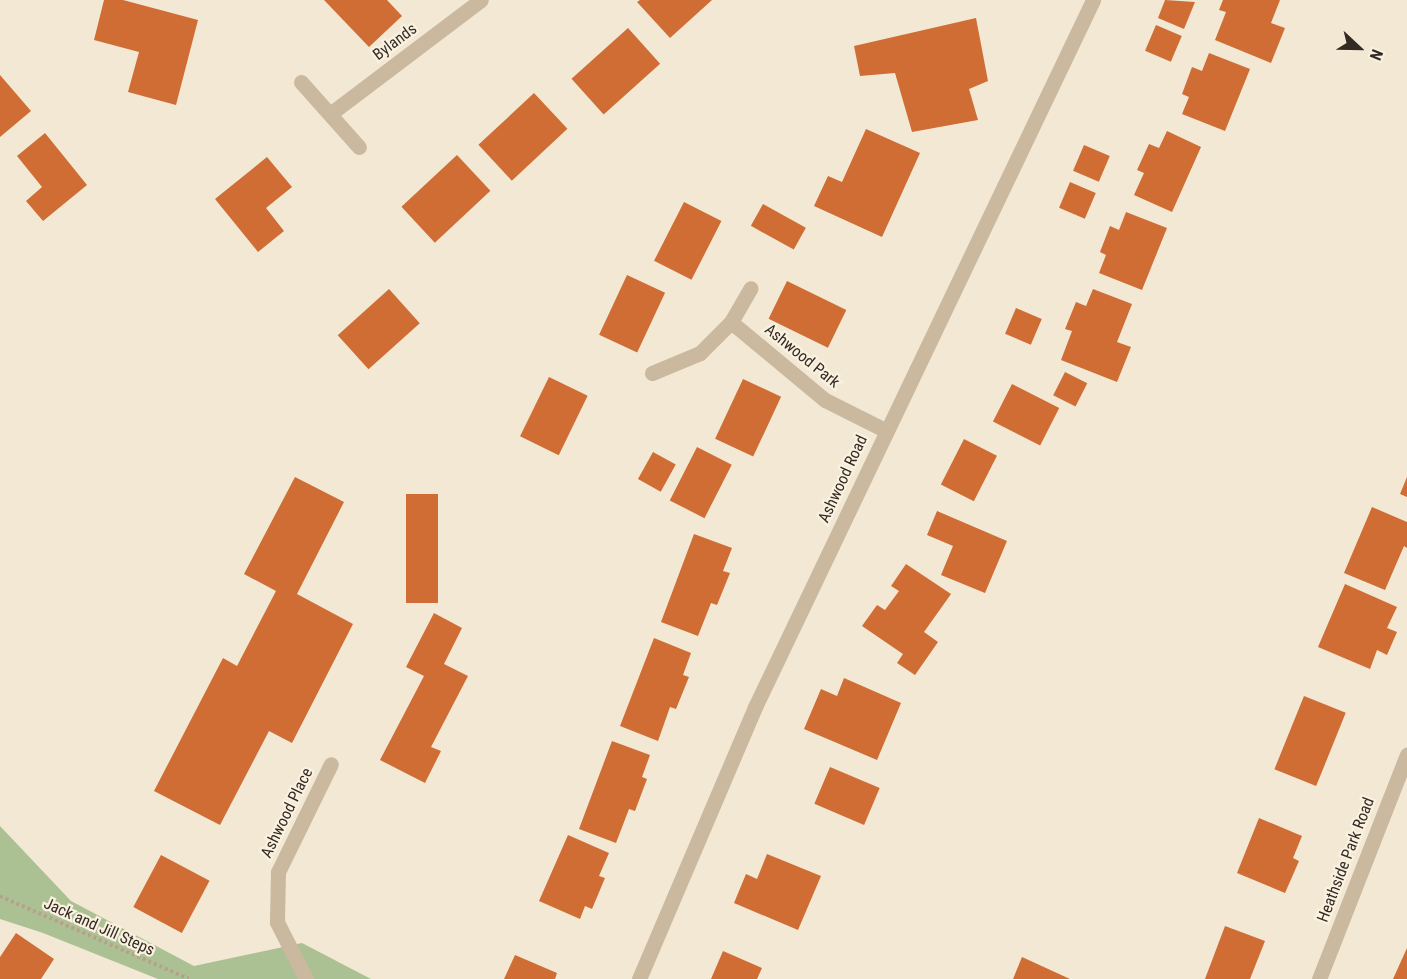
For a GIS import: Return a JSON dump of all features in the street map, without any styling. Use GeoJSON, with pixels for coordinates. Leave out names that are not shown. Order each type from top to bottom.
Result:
{"type":"FeatureCollection","features":[{"type":"Feature","properties":{"kind":"street","name":"Bylands"},"geometry":{"type":"LineString","coordinates":[[330,114],[481,0]]}},
{"type":"Feature","properties":{"kind":"street","name":"Ashwood Road"},"geometry":{"type":"LineString","coordinates":[[639,979],[755,707],[885,430],[1093,0]]}},
{"type":"Feature","properties":{"kind":"street"},"geometry":{"type":"LineString","coordinates":[[301,82],[359,147]]}},
{"type":"Feature","properties":{"kind":"street"},"geometry":{"type":"LineString","coordinates":[[652,373],[700,353],[731,322],[751,288]]}},
{"type":"Feature","properties":{"kind":"street","name":"Ashwood Park"},"geometry":{"type":"LineString","coordinates":[[731,322],[825,400],[885,430]]}},
{"type":"Feature","properties":{"kind":"street","name":"Heathside Park Road"},"geometry":{"type":"LineString","coordinates":[[1319,979],[1407,755]]}},
{"type":"Feature","properties":{"kind":"street","name":"Ashwood Place"},"geometry":{"type":"LineString","coordinates":[[306,979],[277,922],[278,872],[331,764]]}},
{"type":"Feature","properties":{"kind":"path","name":"Jack and Jill Steps"},"geometry":{"type":"LineString","coordinates":[[0,896],[189,979]]}},
{"type":"Feature","properties":{"kind":"green space"},"geometry":{"type":"Polygon","coordinates":[[[0,826],[71,901],[194,966],[302,943],[371,979],[158,979],[43,933],[0,919],[0,826]]]}},
{"type":"Feature","properties":{"kind":"building"},"geometry":{"type":"Polygon","coordinates":[[[104,0],[123,0],[198,20],[176,105],[128,92],[139,52],[94,40],[104,0]]]}},
{"type":"Feature","properties":{"kind":"building"},"geometry":{"type":"Polygon","coordinates":[[[324,0],[387,0],[402,16],[369,47],[324,0]]]}},
{"type":"Feature","properties":{"kind":"building"},"geometry":{"type":"Polygon","coordinates":[[[640,0],[712,0],[670,38],[637,2],[640,0]]]}},
{"type":"Feature","properties":{"kind":"building"},"geometry":{"type":"Polygon","coordinates":[[[1165,0],[1195,2],[1184,29],[1158,18],[1165,0]]]}},
{"type":"Feature","properties":{"kind":"building"},"geometry":{"type":"Polygon","coordinates":[[[1223,0],[1280,0],[1271,23],[1285,28],[1271,63],[1215,40],[1226,12],[1219,10],[1223,0]]]}},
{"type":"Feature","properties":{"kind":"building"},"geometry":{"type":"Polygon","coordinates":[[[976,18],[988,81],[969,89],[978,120],[912,132],[895,73],[860,76],[854,46],[976,18]]]}},
{"type":"Feature","properties":{"kind":"building"},"geometry":{"type":"Polygon","coordinates":[[[1156,25],[1182,36],[1171,62],[1145,51],[1156,25]]]}},
{"type":"Feature","properties":{"kind":"building"},"geometry":{"type":"Polygon","coordinates":[[[628,28],[660,64],[604,115],[572,79],[628,28]]]}},
{"type":"Feature","properties":{"kind":"building"},"geometry":{"type":"Polygon","coordinates":[[[1209,53],[1250,69],[1225,131],[1182,114],[1189,97],[1182,94],[1192,67],[1202,71],[1209,53]]]}},
{"type":"Feature","properties":{"kind":"building"},"geometry":{"type":"Polygon","coordinates":[[[0,75],[31,111],[0,137],[0,75]]]}},
{"type":"Feature","properties":{"kind":"building"},"geometry":{"type":"Polygon","coordinates":[[[534,93],[567,129],[512,181],[478,145],[534,93]]]}},
{"type":"Feature","properties":{"kind":"building"},"geometry":{"type":"Polygon","coordinates":[[[866,129],[920,153],[882,237],[814,206],[828,176],[842,182],[866,129]]]}},
{"type":"Feature","properties":{"kind":"building"},"geometry":{"type":"Polygon","coordinates":[[[1167,131],[1201,147],[1172,212],[1134,195],[1144,173],[1137,170],[1149,144],[1159,148],[1167,131]]]}},
{"type":"Feature","properties":{"kind":"building"},"geometry":{"type":"Polygon","coordinates":[[[45,133],[87,185],[43,221],[26,201],[42,187],[17,156],[45,133]]]}},
{"type":"Feature","properties":{"kind":"building"},"geometry":{"type":"Polygon","coordinates":[[[1084,145],[1110,156],[1099,182],[1073,171],[1084,145]]]}},
{"type":"Feature","properties":{"kind":"building"},"geometry":{"type":"Polygon","coordinates":[[[457,155],[490,191],[435,243],[401,207],[457,155]]]}},
{"type":"Feature","properties":{"kind":"building"},"geometry":{"type":"Polygon","coordinates":[[[267,157],[292,187],[266,208],[284,231],[258,252],[215,199],[267,157]]]}},
{"type":"Feature","properties":{"kind":"building"},"geometry":{"type":"Polygon","coordinates":[[[1070,182],[1096,193],[1085,219],[1059,208],[1070,182]]]}},
{"type":"Feature","properties":{"kind":"building"},"geometry":{"type":"Polygon","coordinates":[[[684,202],[721,221],[691,280],[654,261],[684,202]]]}},
{"type":"Feature","properties":{"kind":"building"},"geometry":{"type":"Polygon","coordinates":[[[763,204],[806,228],[794,250],[751,226],[763,204]]]}},
{"type":"Feature","properties":{"kind":"building"},"geometry":{"type":"Polygon","coordinates":[[[1126,212],[1167,228],[1142,290],[1099,273],[1106,255],[1100,252],[1110,226],[1119,230],[1126,212]]]}},
{"type":"Feature","properties":{"kind":"building"},"geometry":{"type":"Polygon","coordinates":[[[627,275],[665,293],[637,353],[599,335],[627,275]]]}},
{"type":"Feature","properties":{"kind":"building"},"geometry":{"type":"Polygon","coordinates":[[[787,281],[846,310],[828,348],[769,319],[787,281]]]}},
{"type":"Feature","properties":{"kind":"building"},"geometry":{"type":"Polygon","coordinates":[[[389,289],[420,323],[369,369],[338,335],[389,289]]]}},
{"type":"Feature","properties":{"kind":"building"},"geometry":{"type":"Polygon","coordinates":[[[1093,289],[1132,304],[1117,342],[1131,347],[1117,382],[1061,360],[1072,331],[1065,329],[1076,302],[1086,306],[1093,289]]]}},
{"type":"Feature","properties":{"kind":"building"},"geometry":{"type":"Polygon","coordinates":[[[1016,308],[1042,319],[1031,345],[1005,334],[1016,308]]]}},
{"type":"Feature","properties":{"kind":"building"},"geometry":{"type":"Polygon","coordinates":[[[1065,372],[1087,383],[1075,407],[1053,395],[1065,372]]]}},
{"type":"Feature","properties":{"kind":"building"},"geometry":{"type":"Polygon","coordinates":[[[549,377],[588,396],[559,455],[520,436],[549,377]]]}},
{"type":"Feature","properties":{"kind":"building"},"geometry":{"type":"Polygon","coordinates":[[[743,379],[781,397],[753,457],[715,439],[743,379]]]}},
{"type":"Feature","properties":{"kind":"building"},"geometry":{"type":"Polygon","coordinates":[[[1012,384],[1059,408],[1040,445],[993,421],[1012,384]]]}},
{"type":"Feature","properties":{"kind":"building"},"geometry":{"type":"Polygon","coordinates":[[[964,439],[997,456],[974,501],[941,484],[964,439]]]}},
{"type":"Feature","properties":{"kind":"building"},"geometry":{"type":"Polygon","coordinates":[[[697,447],[732,465],[705,518],[670,500],[697,447]]]}},
{"type":"Feature","properties":{"kind":"building"},"geometry":{"type":"Polygon","coordinates":[[[653,452],[676,465],[661,492],[638,479],[653,452]]]}},
{"type":"Feature","properties":{"kind":"building"},"geometry":{"type":"Polygon","coordinates":[[[295,477],[344,502],[297,594],[353,624],[292,743],[269,731],[220,825],[154,791],[223,658],[237,666],[276,591],[244,574],[295,477]]]}},
{"type":"Feature","properties":{"kind":"building"},"geometry":{"type":"Polygon","coordinates":[[[1407,477],[1407,497],[1400,494],[1407,477]]]}},
{"type":"Feature","properties":{"kind":"building"},"geometry":{"type":"Polygon","coordinates":[[[406,494],[438,494],[438,603],[406,603],[406,494]]]}},
{"type":"Feature","properties":{"kind":"building"},"geometry":{"type":"Polygon","coordinates":[[[1372,507],[1407,522],[1407,548],[1404,546],[1385,590],[1344,573],[1372,507]]]}},
{"type":"Feature","properties":{"kind":"building"},"geometry":{"type":"Polygon","coordinates":[[[937,511],[1007,541],[985,593],[941,575],[953,546],[927,535],[937,511]]]}},
{"type":"Feature","properties":{"kind":"building"},"geometry":{"type":"Polygon","coordinates":[[[694,534],[732,548],[723,571],[730,573],[717,605],[711,603],[698,636],[661,622],[694,534]]]}},
{"type":"Feature","properties":{"kind":"building"},"geometry":{"type":"Polygon","coordinates":[[[906,564],[951,594],[924,632],[938,642],[915,675],[897,663],[903,654],[862,626],[877,605],[885,610],[899,591],[891,586],[906,564]]]}},
{"type":"Feature","properties":{"kind":"building"},"geometry":{"type":"Polygon","coordinates":[[[1345,584],[1397,607],[1387,628],[1397,632],[1387,655],[1377,650],[1370,669],[1318,647],[1345,584]]]}},
{"type":"Feature","properties":{"kind":"building"},"geometry":{"type":"Polygon","coordinates":[[[434,613],[462,628],[444,664],[468,676],[431,747],[441,751],[425,783],[380,760],[424,676],[406,667],[434,613]]]}},
{"type":"Feature","properties":{"kind":"building"},"geometry":{"type":"Polygon","coordinates":[[[654,638],[691,653],[683,675],[689,677],[676,709],[670,707],[658,741],[620,726],[654,638]]]}},
{"type":"Feature","properties":{"kind":"building"},"geometry":{"type":"Polygon","coordinates":[[[844,678],[901,703],[877,760],[804,729],[821,689],[837,696],[844,678]]]}},
{"type":"Feature","properties":{"kind":"building"},"geometry":{"type":"Polygon","coordinates":[[[1304,696],[1346,713],[1316,786],[1274,769],[1304,696]]]}},
{"type":"Feature","properties":{"kind":"building"},"geometry":{"type":"Polygon","coordinates":[[[612,741],[650,755],[642,777],[647,779],[635,811],[629,809],[616,843],[579,829],[612,741]]]}},
{"type":"Feature","properties":{"kind":"building"},"geometry":{"type":"Polygon","coordinates":[[[830,767],[880,788],[864,825],[814,804],[830,767]]]}},
{"type":"Feature","properties":{"kind":"building"},"geometry":{"type":"Polygon","coordinates":[[[1259,818],[1302,836],[1293,858],[1299,861],[1285,893],[1237,873],[1259,818]]]}},
{"type":"Feature","properties":{"kind":"building"},"geometry":{"type":"Polygon","coordinates":[[[568,835],[609,853],[599,876],[605,878],[592,909],[585,906],[580,919],[539,901],[568,835]]]}},
{"type":"Feature","properties":{"kind":"building"},"geometry":{"type":"Polygon","coordinates":[[[767,854],[821,876],[798,930],[734,903],[746,874],[757,879],[767,854]]]}},
{"type":"Feature","properties":{"kind":"building"},"geometry":{"type":"Polygon","coordinates":[[[161,855],[210,881],[182,933],[133,907],[161,855]]]}},
{"type":"Feature","properties":{"kind":"building"},"geometry":{"type":"Polygon","coordinates":[[[1225,926],[1265,941],[1250,979],[1205,979],[1225,926]]]}},
{"type":"Feature","properties":{"kind":"building"},"geometry":{"type":"Polygon","coordinates":[[[16,933],[54,959],[41,979],[0,979],[0,957],[16,933]]]}},
{"type":"Feature","properties":{"kind":"building"},"geometry":{"type":"Polygon","coordinates":[[[1407,948],[1407,979],[1393,979],[1407,948]]]}},
{"type":"Feature","properties":{"kind":"building"},"geometry":{"type":"Polygon","coordinates":[[[723,951],[762,968],[757,979],[711,979],[723,951]]]}},
{"type":"Feature","properties":{"kind":"building"},"geometry":{"type":"Polygon","coordinates":[[[515,955],[557,973],[555,979],[504,979],[515,955]]]}},
{"type":"Feature","properties":{"kind":"building"},"geometry":{"type":"Polygon","coordinates":[[[1022,957],[1070,979],[1013,979],[1022,957]]]}}]}
